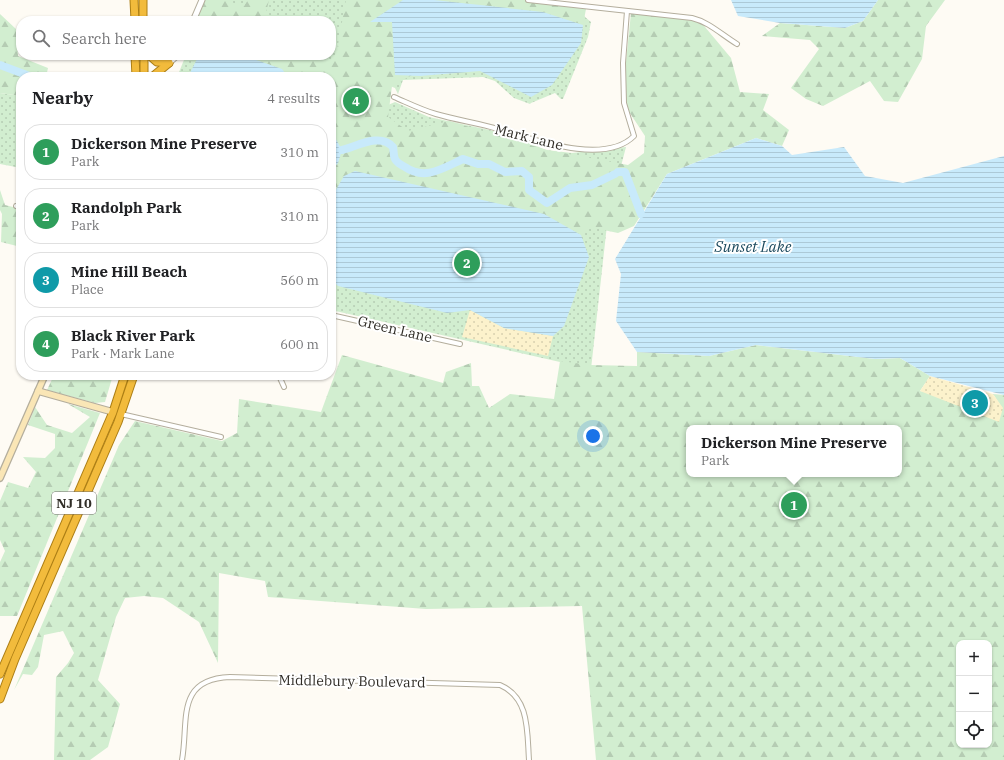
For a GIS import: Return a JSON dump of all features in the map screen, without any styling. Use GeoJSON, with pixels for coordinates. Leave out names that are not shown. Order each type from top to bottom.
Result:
{"type":"FeatureCollection","features":[{"type":"Feature","properties":{"kind":"highway"},"geometry":{"type":"LineString","coordinates":[[134,0],[135,16]]}},
{"type":"Feature","properties":{"kind":"highway"},"geometry":{"type":"LineString","coordinates":[[143,0],[143,16]]}},
{"type":"Feature","properties":{"kind":"highway"},"geometry":{"type":"LineString","coordinates":[[135,60],[136,72]]}},
{"type":"Feature","properties":{"kind":"highway"},"geometry":{"type":"LineString","coordinates":[[144,60],[144,72]]}},
{"type":"Feature","properties":{"kind":"highway"},"geometry":{"type":"LineString","coordinates":[[155,60],[157,62],[169,63]]}},
{"type":"Feature","properties":{"kind":"highway"},"geometry":{"type":"LineString","coordinates":[[158,72],[169,63]]}},
{"type":"Feature","properties":{"kind":"highway","name":"NJ 10"},"geometry":{"type":"LineString","coordinates":[[0,674],[113,412],[123,380]]}},
{"type":"Feature","properties":{"kind":"highway","name":"NJ 10"},"geometry":{"type":"LineString","coordinates":[[0,699],[15,659],[121,414],[132,380]]}},
{"type":"Feature","properties":{"kind":"main road"},"geometry":{"type":"LineString","coordinates":[[0,478],[43,380]]}},
{"type":"Feature","properties":{"kind":"main road"},"geometry":{"type":"LineString","coordinates":[[38,391],[113,412]]}},
{"type":"Feature","properties":{"kind":"street"},"geometry":{"type":"LineString","coordinates":[[195,16],[202,0]]}},
{"type":"Feature","properties":{"kind":"street"},"geometry":{"type":"LineString","coordinates":[[528,0],[703,21],[722,36],[737,44]]}},
{"type":"Feature","properties":{"kind":"street","name":"Mark Lane"},"geometry":{"type":"LineString","coordinates":[[394,97],[434,114],[496,128],[555,147],[594,149],[618,148],[627,144],[634,136],[624,103],[623,63],[627,11]]}},
{"type":"Feature","properties":{"kind":"street"},"geometry":{"type":"LineString","coordinates":[[169,63],[172,60]]}},
{"type":"Feature","properties":{"kind":"street","name":"Green Lane"},"geometry":{"type":"LineString","coordinates":[[336,315],[460,344]]}},
{"type":"Feature","properties":{"kind":"street"},"geometry":{"type":"LineString","coordinates":[[282,380],[284,387]]}},
{"type":"Feature","properties":{"kind":"street"},"geometry":{"type":"LineString","coordinates":[[121,414],[221,436]]}},
{"type":"Feature","properties":{"kind":"street","name":"Middlebury Boulevard"},"geometry":{"type":"LineString","coordinates":[[182,760],[186,710],[192,693],[210,679],[230,677],[500,685],[514,695],[523,708],[529,760]]}},
{"type":"Feature","properties":{"kind":"green space"},"geometry":{"type":"Polygon","coordinates":[[[204,0],[223,0],[244,6],[248,0],[269,0],[265,16],[198,16],[204,0]]]}},
{"type":"Feature","properties":{"kind":"green space"},"geometry":{"type":"Polygon","coordinates":[[[209,0],[479,0],[579,12],[591,22],[588,37],[563,99],[555,93],[530,104],[514,98],[495,81],[483,77],[403,80],[398,94],[395,88],[390,86],[388,105],[395,102],[429,117],[508,134],[546,150],[572,153],[626,147],[608,216],[591,369],[336,311],[336,72],[179,72],[184,60],[336,60],[336,16],[203,16],[209,0]]]}},
{"type":"Feature","properties":{"kind":"green space"},"geometry":{"type":"Polygon","coordinates":[[[346,0],[403,0],[370,22],[392,22],[395,75],[412,75],[392,86],[388,117],[408,131],[449,121],[547,150],[628,165],[644,153],[645,136],[622,101],[631,13],[700,21],[731,58],[740,92],[769,94],[763,110],[789,130],[782,146],[756,138],[667,174],[634,226],[618,233],[589,227],[581,235],[544,214],[343,176],[336,189],[336,165],[342,150],[336,139],[336,72],[284,72],[282,69],[256,60],[335,61],[346,0]]]}},
{"type":"Feature","properties":{"kind":"green space"},"geometry":{"type":"Polygon","coordinates":[[[434,0],[529,0],[529,2],[586,9],[583,25],[543,12],[434,0]]]}},
{"type":"Feature","properties":{"kind":"green space"},"geometry":{"type":"Polygon","coordinates":[[[878,0],[945,0],[926,26],[922,59],[898,102],[884,101],[870,81],[823,106],[806,99],[791,88],[819,49],[810,40],[762,36],[780,23],[845,28],[863,21],[878,0]]]}},
{"type":"Feature","properties":{"kind":"green space"},"geometry":{"type":"Polygon","coordinates":[[[0,14],[16,29],[16,60],[28,60],[48,68],[47,72],[16,72],[16,95],[0,93],[0,14]]]}},
{"type":"Feature","properties":{"kind":"green space"},"geometry":{"type":"Polygon","coordinates":[[[0,93],[16,95],[16,167],[0,164],[0,93]]]}},
{"type":"Feature","properties":{"kind":"green space"},"geometry":{"type":"Polygon","coordinates":[[[0,190],[5,205],[16,208],[16,246],[1,242],[2,214],[0,210],[0,190]]]}},
{"type":"Feature","properties":{"kind":"green space"},"geometry":{"type":"Polygon","coordinates":[[[756,345],[875,359],[900,358],[930,376],[920,391],[1002,408],[993,394],[1004,395],[1004,760],[596,760],[582,606],[426,609],[268,597],[265,581],[219,573],[218,663],[199,622],[163,598],[144,596],[125,598],[116,617],[98,680],[120,704],[108,747],[90,760],[54,760],[56,677],[74,653],[63,631],[44,635],[38,667],[32,675],[23,674],[14,690],[119,445],[135,421],[222,441],[237,433],[239,399],[321,412],[333,380],[336,380],[336,371],[342,355],[443,383],[446,372],[471,363],[472,386],[479,386],[489,408],[510,394],[554,399],[560,361],[590,365],[637,366],[637,352],[709,356],[756,345]]]}},
{"type":"Feature","properties":{"kind":"green space"},"geometry":{"type":"Polygon","coordinates":[[[52,380],[112,380],[105,402],[95,403],[47,390],[52,380]]]}},
{"type":"Feature","properties":{"kind":"green space"},"geometry":{"type":"Polygon","coordinates":[[[68,404],[100,413],[17,616],[0,616],[0,562],[5,551],[0,540],[0,501],[8,482],[28,488],[36,472],[23,457],[45,458],[55,448],[55,434],[28,425],[35,407],[47,425],[72,433],[90,417],[68,404]]]}},
{"type":"Feature","properties":{"kind":"sand"},"geometry":{"type":"Polygon","coordinates":[[[470,310],[504,328],[553,336],[548,356],[462,337],[470,310]]]}},
{"type":"Feature","properties":{"kind":"sand"},"geometry":{"type":"Polygon","coordinates":[[[930,376],[993,394],[1003,408],[999,422],[920,391],[930,376]]]}},
{"type":"Feature","properties":{"kind":"water"},"geometry":{"type":"Polygon","coordinates":[[[403,0],[434,0],[543,12],[583,25],[581,43],[552,85],[531,97],[480,71],[420,76],[395,75],[392,22],[370,22],[403,0]]]}},
{"type":"Feature","properties":{"kind":"water"},"geometry":{"type":"Polygon","coordinates":[[[731,0],[878,0],[863,21],[845,28],[780,23],[738,16],[731,0]]]}},
{"type":"Feature","properties":{"kind":"water"},"geometry":{"type":"Polygon","coordinates":[[[196,60],[256,60],[282,69],[284,72],[190,72],[196,60]]]}},
{"type":"Feature","properties":{"kind":"water","name":"Sunset Lake"},"geometry":{"type":"Polygon","coordinates":[[[756,138],[782,146],[792,155],[844,147],[865,176],[903,183],[1004,156],[1004,395],[930,376],[900,358],[875,359],[756,345],[709,356],[637,352],[616,321],[621,274],[615,259],[667,174],[756,138]]]}},
{"type":"Feature","properties":{"kind":"water"},"geometry":{"type":"Polygon","coordinates":[[[336,139],[342,150],[336,165],[336,139]]]}},
{"type":"Feature","properties":{"kind":"water"},"geometry":{"type":"Polygon","coordinates":[[[355,171],[544,214],[581,235],[589,257],[564,326],[553,336],[504,328],[470,310],[447,313],[338,286],[336,284],[336,190],[344,176],[355,171]]]}},
{"type":"Feature","properties":{"kind":"waterway"},"geometry":{"type":"LineString","coordinates":[[0,65],[19,72]]}},
{"type":"Feature","properties":{"kind":"waterway"},"geometry":{"type":"LineString","coordinates":[[342,150],[368,142],[382,141],[393,147],[394,158],[398,163],[412,171],[420,173],[434,172],[463,159],[478,164],[489,164],[505,172],[522,171],[529,177],[529,190],[547,203],[570,188],[592,185],[615,174]]}},
{"type":"Feature","properties":{"kind":"waterway"},"geometry":{"type":"LineString","coordinates":[[618,172],[625,172],[641,214]]}},
{"type":"Feature","properties":{"kind":"place","name":"Black River Park"},"geometry":{"type":"Point","coordinates":[356,101]}},
{"type":"Feature","properties":{"kind":"place","name":"Randolph Park"},"geometry":{"type":"Point","coordinates":[467,263]}},
{"type":"Feature","properties":{"kind":"place","name":"Mine Hill Beach"},"geometry":{"type":"Point","coordinates":[975,403]}},
{"type":"Feature","properties":{"kind":"place","name":"Dickerson Mine Preserve"},"geometry":{"type":"Point","coordinates":[794,505]}}]}
